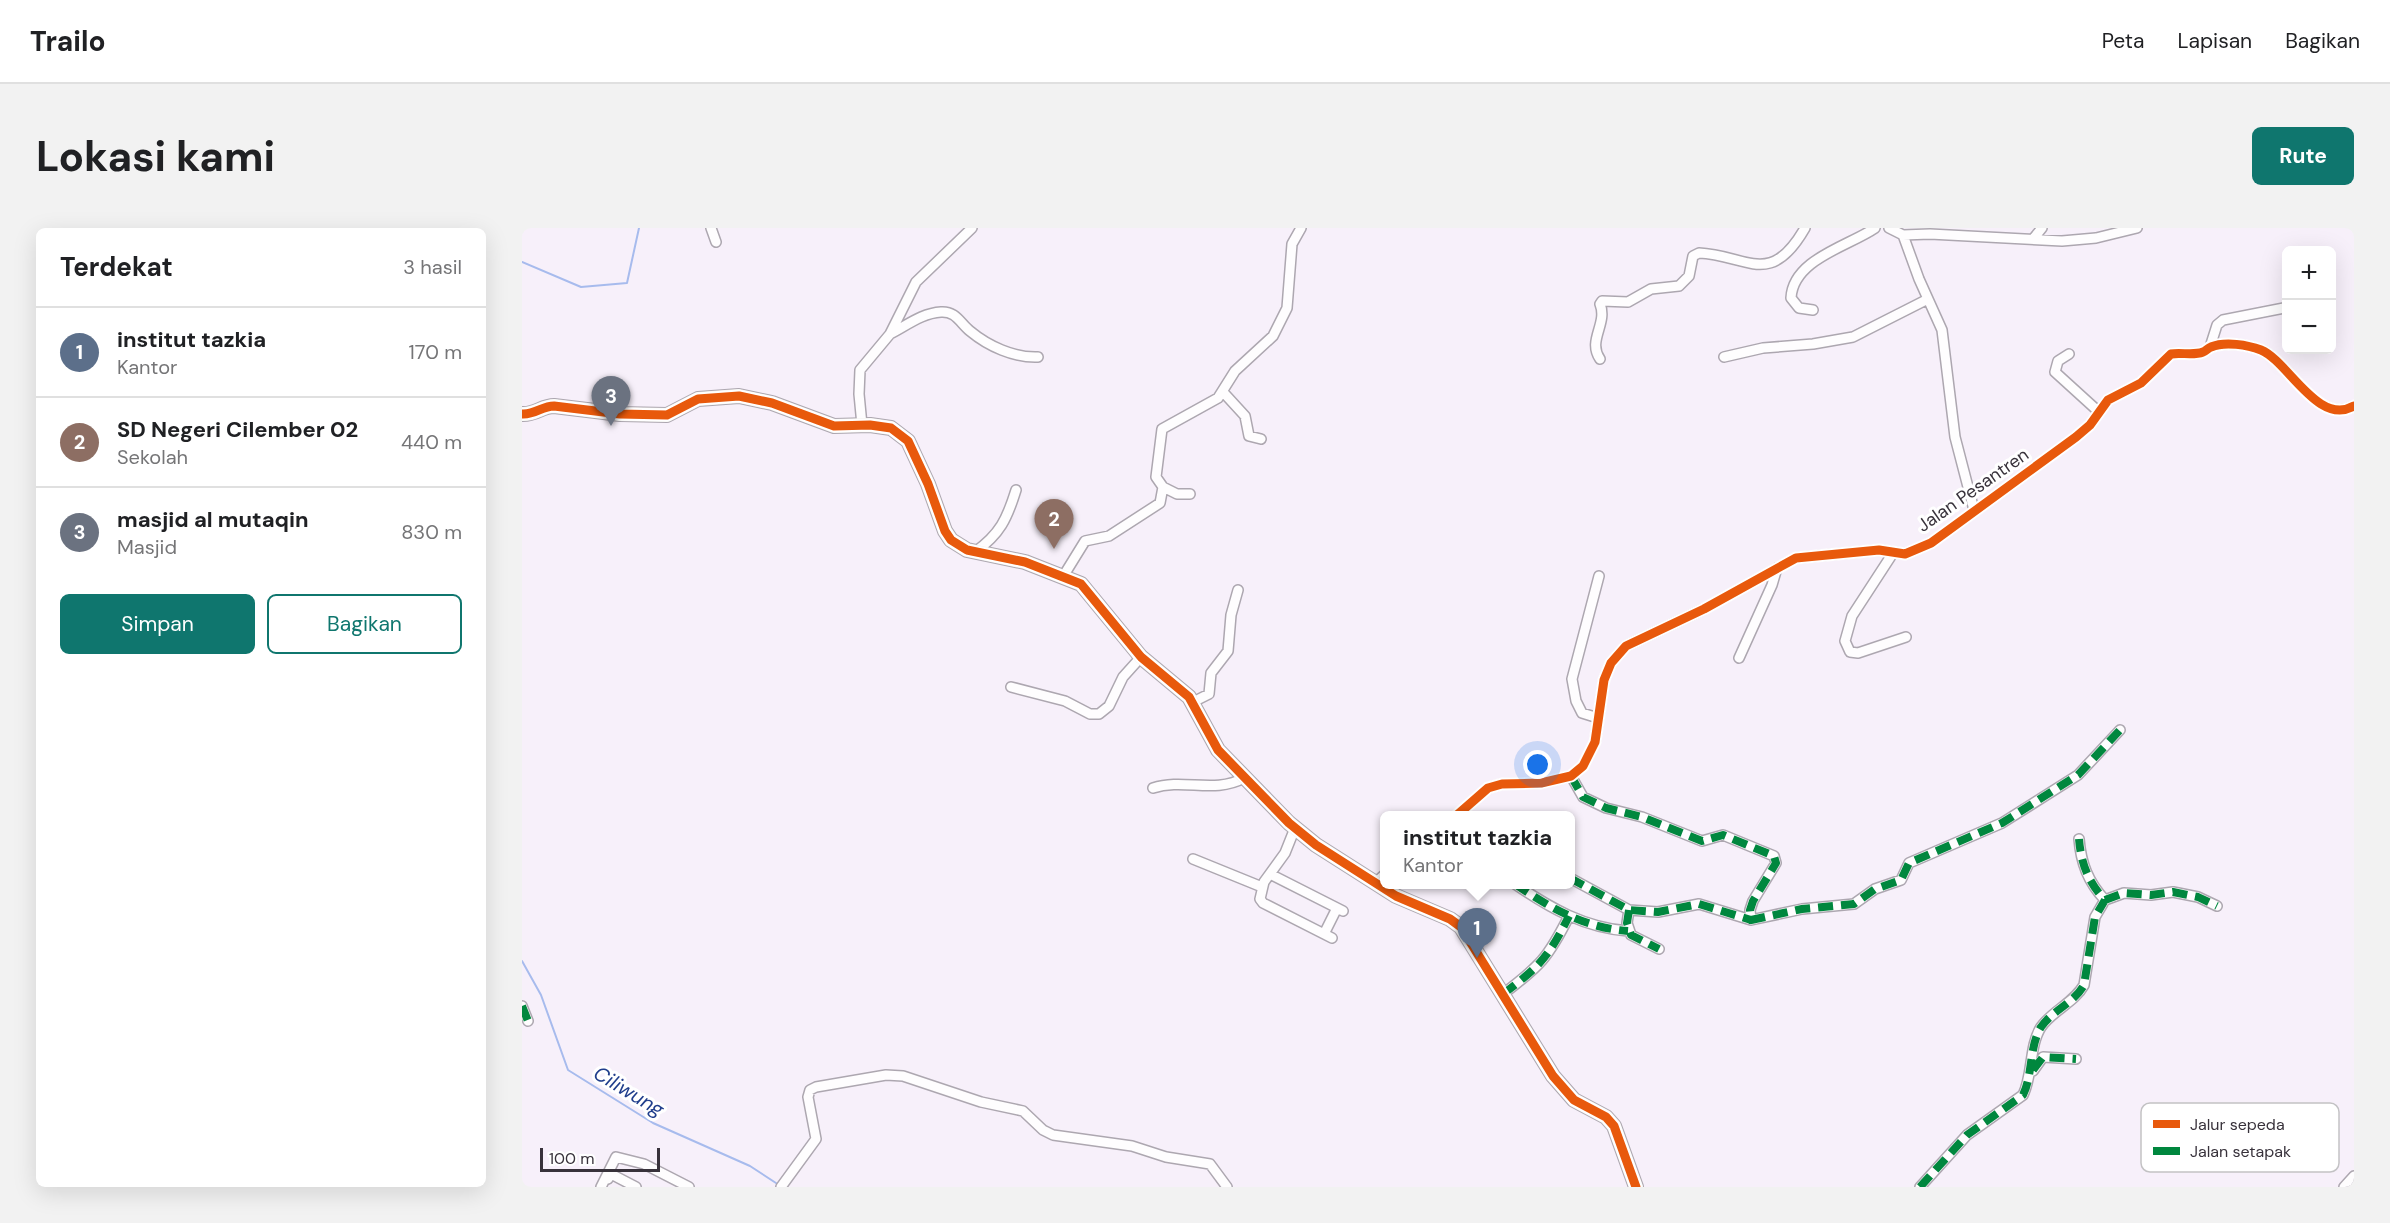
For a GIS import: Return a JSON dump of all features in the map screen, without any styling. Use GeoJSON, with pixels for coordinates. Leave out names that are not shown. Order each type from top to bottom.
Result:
{"type":"FeatureCollection","features":[{"type":"Feature","properties":{"kind":"street"},"geometry":{"type":"LineString","coordinates":[[711,228],[716,242]]}},
{"type":"Feature","properties":{"kind":"street"},"geometry":{"type":"LineString","coordinates":[[862,425],[859,394],[860,370],[890,334],[916,282],[972,228]]}},
{"type":"Feature","properties":{"kind":"street"},"geometry":{"type":"LineString","coordinates":[[1190,494],[1177,494],[1163,487],[1156,477],[1162,429],[1202,407],[1223,392],[1235,371],[1279,326],[1289,300],[1292,244],[1301,228]]}},
{"type":"Feature","properties":{"kind":"street"},"geometry":{"type":"LineString","coordinates":[[1600,359],[1595,344],[1603,318],[1602,301],[1628,302],[1651,288],[1678,287],[1687,279],[1693,258],[1699,253],[1745,264],[1767,264],[1793,246],[1805,228]]}},
{"type":"Feature","properties":{"kind":"street"},"geometry":{"type":"LineString","coordinates":[[1813,310],[1799,308],[1791,298],[1792,291],[1802,274],[1814,262],[1875,228]]}},
{"type":"Feature","properties":{"kind":"street"},"geometry":{"type":"LineString","coordinates":[[1889,228],[1903,235],[2087,240],[2137,228]]}},
{"type":"Feature","properties":{"kind":"street"},"geometry":{"type":"LineString","coordinates":[[2033,239],[2042,228]]}},
{"type":"Feature","properties":{"kind":"street"},"geometry":{"type":"LineString","coordinates":[[1903,235],[1928,299],[1941,325],[1945,340],[1956,437],[1974,510]]}},
{"type":"Feature","properties":{"kind":"street"},"geometry":{"type":"LineString","coordinates":[[1724,357],[1763,348],[1821,344],[1853,337],[1928,299]]}},
{"type":"Feature","properties":{"kind":"street"},"geometry":{"type":"LineString","coordinates":[[2210,347],[2217,325],[2223,320],[2282,308]]}},
{"type":"Feature","properties":{"kind":"street"},"geometry":{"type":"LineString","coordinates":[[890,334],[928,315],[945,312],[957,316],[979,337],[1008,353],[1038,357]]}},
{"type":"Feature","properties":{"kind":"street","name":"Jalan Pesantren"},"geometry":{"type":"LineString","coordinates":[[1571,776],[1591,755],[1604,680],[1611,663],[1622,650],[1660,628],[1704,609],[1796,558],[1818,554],[1879,550],[1907,553],[1931,543],[2076,437],[2112,397],[2141,383],[2171,354],[2204,352],[2210,347],[2242,345],[2262,350],[2273,357],[2306,392],[2320,403],[2336,410],[2354,406]]}},
{"type":"Feature","properties":{"kind":"street"},"geometry":{"type":"LineString","coordinates":[[2068,354],[2056,363],[2055,372],[2099,412]]}},
{"type":"Feature","properties":{"kind":"street"},"geometry":{"type":"LineString","coordinates":[[1223,392],[1245,416],[1249,436],[1261,439]]}},
{"type":"Feature","properties":{"kind":"street"},"geometry":{"type":"LineString","coordinates":[[522,414],[534,414],[544,407],[554,406],[620,414],[668,415],[698,399],[733,396],[772,403],[832,425],[891,428],[906,438],[928,484],[947,535],[958,545],[975,552],[1025,562],[1064,575],[1087,589],[1141,657],[1193,702],[1215,747],[1244,778],[1295,828],[1316,845],[1380,879]]}},
{"type":"Feature","properties":{"kind":"street"},"geometry":{"type":"LineString","coordinates":[[1064,575],[1082,543],[1109,536],[1156,506],[1161,500],[1163,487]]}},
{"type":"Feature","properties":{"kind":"street"},"geometry":{"type":"LineString","coordinates":[[975,552],[995,537],[1010,508],[1016,489]]}},
{"type":"Feature","properties":{"kind":"street"},"geometry":{"type":"LineString","coordinates":[[1893,553],[1852,616],[1845,641],[1853,653],[1906,637]]}},
{"type":"Feature","properties":{"kind":"street"},"geometry":{"type":"LineString","coordinates":[[1738,658],[1773,585],[1777,568]]}},
{"type":"Feature","properties":{"kind":"street"},"geometry":{"type":"LineString","coordinates":[[1598,718],[1582,713],[1572,684],[1599,576]]}},
{"type":"Feature","properties":{"kind":"street"},"geometry":{"type":"LineString","coordinates":[[1193,702],[1209,694],[1210,673],[1228,651],[1231,615],[1237,602],[1238,590]]}},
{"type":"Feature","properties":{"kind":"street"},"geometry":{"type":"LineString","coordinates":[[1011,687],[1065,701],[1090,714],[1099,714],[1109,706],[1123,677],[1141,657]]}},
{"type":"Feature","properties":{"kind":"street"},"geometry":{"type":"LineString","coordinates":[[1575,881],[1629,909],[1658,912],[1699,904],[1751,920],[1802,909],[1854,904],[1875,889],[1899,882],[1910,863],[2002,823],[2078,775],[2120,730]]}},
{"type":"Feature","properties":{"kind":"street"},"geometry":{"type":"LineString","coordinates":[[1460,811],[1481,792],[1494,786],[1539,784],[1571,776],[1583,797],[1606,808],[1642,817],[1697,840],[1707,841],[1723,835],[1774,856],[1776,863],[1752,901],[1751,920]]}},
{"type":"Feature","properties":{"kind":"street"},"geometry":{"type":"LineString","coordinates":[[1153,788],[1180,783],[1220,787],[1244,778]]}},
{"type":"Feature","properties":{"kind":"street"},"geometry":{"type":"LineString","coordinates":[[1270,874],[1340,909],[1328,936],[1263,903],[1260,899],[1262,887],[1270,874],[1285,853],[1295,828]]}},
{"type":"Feature","properties":{"kind":"street"},"geometry":{"type":"LineString","coordinates":[[2079,839],[2084,868],[2093,887],[2105,900]]}},
{"type":"Feature","properties":{"kind":"street"},"geometry":{"type":"LineString","coordinates":[[1193,859],[1262,887]]}},
{"type":"Feature","properties":{"kind":"street"},"geometry":{"type":"LineString","coordinates":[[1393,889],[1411,903],[1458,924],[1481,956],[1528,1040],[1561,1086],[1578,1103],[1606,1117],[1614,1126],[1636,1187]]}},
{"type":"Feature","properties":{"kind":"street"},"geometry":{"type":"LineString","coordinates":[[1522,889],[1569,916],[1599,927],[1628,931],[1635,938],[1659,949]]}},
{"type":"Feature","properties":{"kind":"street"},"geometry":{"type":"LineString","coordinates":[[1920,1187],[1967,1135],[2023,1095],[2040,1029],[2058,1008],[2078,994],[2084,985],[2095,917],[2105,900],[2121,893],[2151,895],[2173,892],[2198,897],[2217,906]]}},
{"type":"Feature","properties":{"kind":"street"},"geometry":{"type":"LineString","coordinates":[[1628,931],[1629,909]]}},
{"type":"Feature","properties":{"kind":"street"},"geometry":{"type":"LineString","coordinates":[[1503,994],[1538,968],[1551,951],[1569,916]]}},
{"type":"Feature","properties":{"kind":"street"},"geometry":{"type":"LineString","coordinates":[[522,1006],[528,1021]]}},
{"type":"Feature","properties":{"kind":"street"},"geometry":{"type":"LineString","coordinates":[[2029,1074],[2043,1057],[2076,1059]]}},
{"type":"Feature","properties":{"kind":"street"},"geometry":{"type":"LineString","coordinates":[[782,1187],[816,1139],[808,1097],[811,1089],[899,1075],[981,1102],[1023,1111],[1053,1135],[1132,1146],[1166,1157],[1210,1164],[1227,1187]]}},
{"type":"Feature","properties":{"kind":"street"},"geometry":{"type":"LineString","coordinates":[[601,1187],[613,1160],[619,1158],[644,1164],[689,1187]]}},
{"type":"Feature","properties":{"kind":"street"},"geometry":{"type":"LineString","coordinates":[[608,1175],[608,1187]]}},
{"type":"Feature","properties":{"kind":"street"},"geometry":{"type":"LineString","coordinates":[[608,1175],[636,1187]]}},
{"type":"Feature","properties":{"kind":"street"},"geometry":{"type":"LineString","coordinates":[[2344,1187],[2354,1176]]}},
{"type":"Feature","properties":{"kind":"waterway"},"geometry":{"type":"LineString","coordinates":[[522,262],[581,287],[627,283],[639,228]]}},
{"type":"Feature","properties":{"kind":"waterway","name":"Ciliwung"},"geometry":{"type":"LineString","coordinates":[[522,961],[541,995],[568,1070],[653,1123],[750,1166],[779,1185]]}},
{"type":"Feature","properties":{"kind":"marked path"},"geometry":{"type":"LineString","coordinates":[[1571,776],[1583,797],[1606,808],[1642,817],[1702,841],[1723,835],[1774,856],[1776,863],[1753,901],[1750,910],[1751,920],[1802,909],[1854,904],[1875,889],[1901,880],[1909,863],[2002,823],[2078,775],[2120,730]]}},
{"type":"Feature","properties":{"kind":"marked path"},"geometry":{"type":"LineString","coordinates":[[1920,1187],[1967,1135],[2023,1095],[2037,1035],[2041,1027],[2075,997],[2084,985],[2095,917],[2105,900],[2086,872],[2079,839]]}},
{"type":"Feature","properties":{"kind":"marked path"},"geometry":{"type":"LineString","coordinates":[[1575,881],[1629,910],[1658,912],[1699,904],[1751,920]]}},
{"type":"Feature","properties":{"kind":"marked path"},"geometry":{"type":"LineString","coordinates":[[1523,889],[1541,901],[1583,921],[1597,926],[1628,931]]}},
{"type":"Feature","properties":{"kind":"marked path"},"geometry":{"type":"LineString","coordinates":[[2105,900],[2124,893],[2151,895],[2173,892],[2198,897],[2217,906]]}},
{"type":"Feature","properties":{"kind":"marked path"},"geometry":{"type":"LineString","coordinates":[[1629,910],[1627,923],[1631,935],[1659,949]]}},
{"type":"Feature","properties":{"kind":"marked path"},"geometry":{"type":"LineString","coordinates":[[1503,994],[1526,976],[1549,952],[1569,916]]}},
{"type":"Feature","properties":{"kind":"marked path"},"geometry":{"type":"LineString","coordinates":[[522,1006],[528,1021]]}},
{"type":"Feature","properties":{"kind":"marked path"},"geometry":{"type":"LineString","coordinates":[[2033,1070],[2043,1057],[2076,1059]]}},
{"type":"Feature","properties":{"kind":"cycle path"},"geometry":{"type":"LineString","coordinates":[[1462,811],[1488,788],[1502,784],[1541,783],[1571,776],[1583,766],[1595,742],[1604,680],[1611,663],[1626,646],[1704,609],[1796,558],[1879,550],[1905,554],[1931,543],[2076,437],[2090,425],[2108,400],[2141,383],[2171,354],[2199,353],[2223,344],[2256,348],[2271,356],[2304,390],[2328,408],[2341,410],[2354,406]]}},
{"type":"Feature","properties":{"kind":"cycle path"},"geometry":{"type":"LineString","coordinates":[[522,414],[554,406],[620,414],[667,415],[698,399],[739,396],[772,403],[834,426],[870,425],[891,428],[908,441],[928,484],[945,531],[951,540],[967,550],[1025,562],[1081,584],[1141,657],[1189,697],[1218,750],[1289,823],[1316,845],[1380,886]]}},
{"type":"Feature","properties":{"kind":"cycle path"},"geometry":{"type":"LineString","coordinates":[[1385,889],[1450,919],[1461,927],[1553,1076],[1574,1100],[1606,1117],[1614,1126],[1636,1187]]}},
{"type":"Feature","properties":{"kind":"place","name":"masjid al mutaqin"},"geometry":{"type":"Point","coordinates":[611,426]}},
{"type":"Feature","properties":{"kind":"place","name":"SD Negeri Cilember 02"},"geometry":{"type":"Point","coordinates":[1054,549]}},
{"type":"Feature","properties":{"kind":"place","name":"institut tazkia"},"geometry":{"type":"Point","coordinates":[1477,958]}}]}
